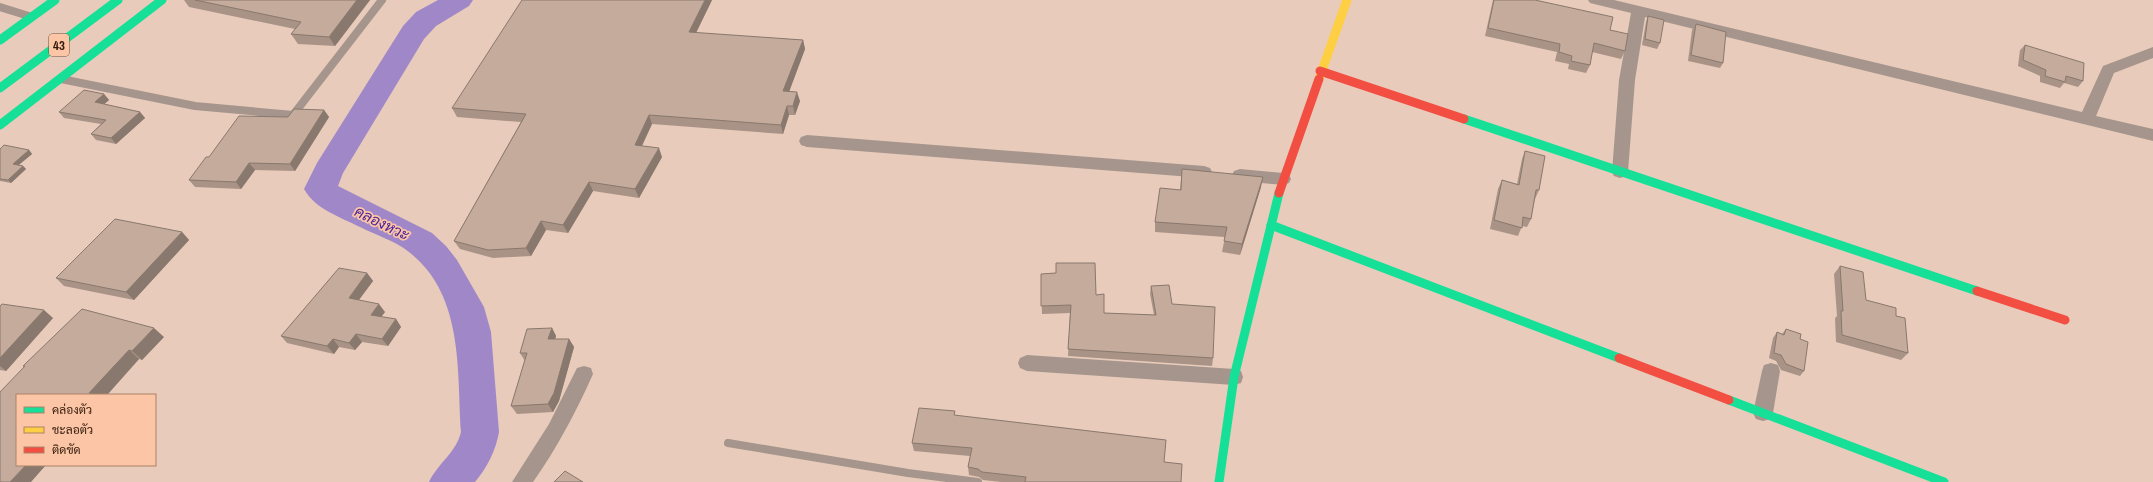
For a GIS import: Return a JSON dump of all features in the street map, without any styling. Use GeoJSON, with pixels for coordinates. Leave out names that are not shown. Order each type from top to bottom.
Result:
{"type":"FeatureCollection","features":[{"type":"Feature","properties":{"kind":"main road"},"geometry":{"type":"LineString","coordinates":[[0,40],[55,0]]}},
{"type":"Feature","properties":{"kind":"main road","name":"43"},"geometry":{"type":"LineString","coordinates":[[0,88],[118,0]]}},
{"type":"Feature","properties":{"kind":"main road"},"geometry":{"type":"LineString","coordinates":[[0,125],[162,0]]}},
{"type":"Feature","properties":{"kind":"main road"},"geometry":{"type":"LineString","coordinates":[[1219,482],[1234,377],[1283,179],[1320,71],[1347,0]]}},
{"type":"Feature","properties":{"kind":"main road"},"geometry":{"type":"LineString","coordinates":[[1320,71],[2065,320]]}},
{"type":"Feature","properties":{"kind":"main road"},"geometry":{"type":"LineString","coordinates":[[1271,225],[1944,482]]}},
{"type":"Feature","properties":{"kind":"street"},"geometry":{"type":"LineString","coordinates":[[1595,0],[2153,135]]}},
{"type":"Feature","properties":{"kind":"street"},"geometry":{"type":"LineString","coordinates":[[1620,172],[1627,80],[1639,11]]}},
{"type":"Feature","properties":{"kind":"street"},"geometry":{"type":"LineString","coordinates":[[2087,119],[2108,70],[2153,52]]}},
{"type":"Feature","properties":{"kind":"street"},"geometry":{"type":"LineString","coordinates":[[807,141],[1283,179]]}},
{"type":"Feature","properties":{"kind":"street"},"geometry":{"type":"LineString","coordinates":[[1027,364],[1234,377]]}},
{"type":"Feature","properties":{"kind":"street"},"geometry":{"type":"LineString","coordinates":[[1763,413],[1771,371]]}},
{"type":"Feature","properties":{"kind":"street"},"geometry":{"type":"LineString","coordinates":[[522,482],[553,436],[567,411],[584,374]]}},
{"type":"Feature","properties":{"kind":"lane"},"geometry":{"type":"LineString","coordinates":[[61,79],[195,106],[292,115],[382,0]]}},
{"type":"Feature","properties":{"kind":"lane"},"geometry":{"type":"LineString","coordinates":[[0,7],[32,17]]}},
{"type":"Feature","properties":{"kind":"lane"},"geometry":{"type":"LineString","coordinates":[[728,443],[908,473],[978,482]]}},
{"type":"Feature","properties":{"kind":"building"},"geometry":{"type":"Polygon","coordinates":[[[195,0],[357,0],[329,37],[291,34],[301,22],[195,0]]]}},
{"type":"Feature","properties":{"kind":"building"},"geometry":{"type":"Polygon","coordinates":[[[522,0],[705,0],[689,32],[803,40],[783,91],[797,92],[793,106],[787,106],[781,125],[649,115],[635,145],[659,148],[635,189],[589,182],[563,225],[541,221],[526,248],[488,250],[454,241],[526,114],[452,108],[522,0]]]}},
{"type":"Feature","properties":{"kind":"building"},"geometry":{"type":"Polygon","coordinates":[[[1494,0],[1535,0],[1613,17],[1610,30],[1628,34],[1625,51],[1594,43],[1590,65],[1571,61],[1572,56],[1559,52],[1560,44],[1488,28],[1494,0]]]}},
{"type":"Feature","properties":{"kind":"building"},"geometry":{"type":"Polygon","coordinates":[[[1648,16],[1664,20],[1660,43],[1645,39],[1648,16]]]}},
{"type":"Feature","properties":{"kind":"building"},"geometry":{"type":"Polygon","coordinates":[[[1696,24],[1726,32],[1723,63],[1691,55],[1696,24]]]}},
{"type":"Feature","properties":{"kind":"building"},"geometry":{"type":"Polygon","coordinates":[[[2025,45],[2084,63],[2083,81],[2066,76],[2065,82],[2045,76],[2046,70],[2023,60],[2025,45]]]}},
{"type":"Feature","properties":{"kind":"building"},"geometry":{"type":"Polygon","coordinates":[[[84,90],[104,94],[95,102],[140,112],[111,138],[91,134],[106,120],[59,112],[84,90]]]}},
{"type":"Feature","properties":{"kind":"building"},"geometry":{"type":"Polygon","coordinates":[[[294,109],[324,110],[290,164],[249,163],[236,182],[189,180],[206,157],[209,157],[239,116],[288,117],[294,109]]]}},
{"type":"Feature","properties":{"kind":"building"},"geometry":{"type":"Polygon","coordinates":[[[4,145],[29,150],[13,164],[23,166],[8,180],[0,179],[0,149],[4,145]]]}},
{"type":"Feature","properties":{"kind":"building"},"geometry":{"type":"Polygon","coordinates":[[[1525,151],[1545,156],[1539,190],[1536,190],[1531,219],[1523,217],[1522,228],[1494,220],[1502,180],[1519,185],[1525,151]]]}},
{"type":"Feature","properties":{"kind":"building"},"geometry":{"type":"Polygon","coordinates":[[[1182,169],[1263,177],[1242,244],[1224,241],[1227,227],[1155,222],[1160,188],[1181,190],[1182,169]]]}},
{"type":"Feature","properties":{"kind":"building"},"geometry":{"type":"Polygon","coordinates":[[[115,219],[182,232],[126,292],[56,278],[115,219]]]}},
{"type":"Feature","properties":{"kind":"building"},"geometry":{"type":"Polygon","coordinates":[[[1056,263],[1095,263],[1096,295],[1104,294],[1104,313],[1156,315],[1151,286],[1169,285],[1172,304],[1215,307],[1213,358],[1068,349],[1071,305],[1041,306],[1041,274],[1056,273],[1056,263]]]}},
{"type":"Feature","properties":{"kind":"building"},"geometry":{"type":"Polygon","coordinates":[[[1840,266],[1863,272],[1866,300],[1896,308],[1896,316],[1905,318],[1908,353],[1842,335],[1841,311],[1843,311],[1840,266]]]}},
{"type":"Feature","properties":{"kind":"building"},"geometry":{"type":"Polygon","coordinates":[[[339,268],[367,273],[349,298],[379,304],[371,315],[396,319],[382,339],[356,334],[349,343],[333,339],[327,346],[281,336],[339,268]]]}},
{"type":"Feature","properties":{"kind":"building"},"geometry":{"type":"Polygon","coordinates":[[[2,304],[44,310],[0,358],[0,306],[2,304]]]}},
{"type":"Feature","properties":{"kind":"building"},"geometry":{"type":"Polygon","coordinates":[[[82,309],[154,328],[132,351],[129,350],[89,393],[94,394],[16,394],[16,466],[25,466],[10,482],[0,482],[0,392],[25,366],[23,366],[82,309]]]}},
{"type":"Feature","properties":{"kind":"building"},"geometry":{"type":"Polygon","coordinates":[[[552,328],[548,339],[569,339],[554,393],[548,404],[511,406],[527,353],[520,353],[527,329],[552,328]]]}},
{"type":"Feature","properties":{"kind":"building"},"geometry":{"type":"Polygon","coordinates":[[[1786,329],[1801,334],[1800,339],[1808,342],[1804,371],[1786,364],[1781,355],[1774,353],[1777,332],[1784,335],[1786,329]]]}},
{"type":"Feature","properties":{"kind":"building"},"geometry":{"type":"Polygon","coordinates":[[[919,408],[955,411],[954,415],[1166,440],[1164,462],[1182,464],[1181,482],[1025,482],[1026,477],[982,472],[978,469],[968,467],[972,448],[912,443],[919,408]]]}},
{"type":"Feature","properties":{"kind":"building"},"geometry":{"type":"Polygon","coordinates":[[[565,471],[583,482],[554,482],[565,471]]]}},
{"type":"Feature","properties":{"kind":"waterway","name":"คลองหวะ"},"geometry":{"type":"LineString","coordinates":[[449,482],[469,460],[476,447],[480,432],[473,332],[466,307],[445,270],[434,255],[420,242],[326,195],[320,189],[328,171],[413,33],[426,19],[459,0]]}},
{"type":"Feature","properties":{"kind":"traffic: fast"},"geometry":{"type":"LineString","coordinates":[[0,40],[55,0]]}},
{"type":"Feature","properties":{"kind":"traffic: fast"},"geometry":{"type":"LineString","coordinates":[[0,88],[118,0]]}},
{"type":"Feature","properties":{"kind":"traffic: fast"},"geometry":{"type":"LineString","coordinates":[[0,125],[162,0]]}},
{"type":"Feature","properties":{"kind":"traffic: fast"},"geometry":{"type":"LineString","coordinates":[[1464,119],[1977,291]]}},
{"type":"Feature","properties":{"kind":"traffic: fast"},"geometry":{"type":"LineString","coordinates":[[1219,482],[1234,377],[1279,193]]}},
{"type":"Feature","properties":{"kind":"traffic: fast"},"geometry":{"type":"LineString","coordinates":[[1271,225],[1619,358]]}},
{"type":"Feature","properties":{"kind":"traffic: fast"},"geometry":{"type":"LineString","coordinates":[[1729,400],[1944,482]]}},
{"type":"Feature","properties":{"kind":"traffic: slow"},"geometry":{"type":"LineString","coordinates":[[1319,79],[1347,0]]}},
{"type":"Feature","properties":{"kind":"traffic: jam"},"geometry":{"type":"LineString","coordinates":[[1320,71],[1464,119]]}},
{"type":"Feature","properties":{"kind":"traffic: jam"},"geometry":{"type":"LineString","coordinates":[[1279,193],[1319,79]]}},
{"type":"Feature","properties":{"kind":"traffic: jam"},"geometry":{"type":"LineString","coordinates":[[1977,291],[2065,320]]}},
{"type":"Feature","properties":{"kind":"traffic: jam"},"geometry":{"type":"LineString","coordinates":[[1619,358],[1729,400]]}}]}
